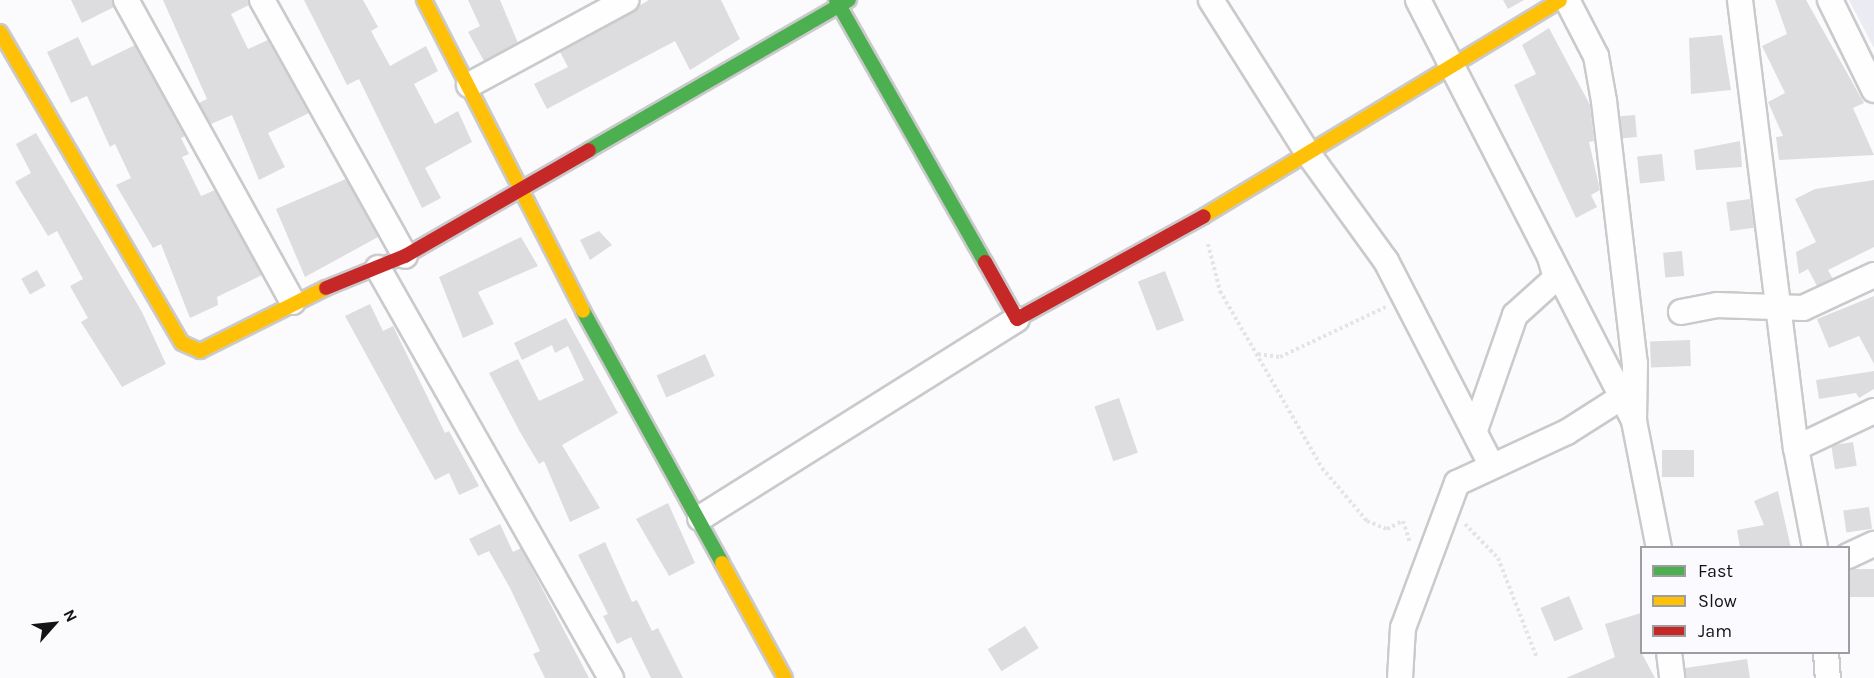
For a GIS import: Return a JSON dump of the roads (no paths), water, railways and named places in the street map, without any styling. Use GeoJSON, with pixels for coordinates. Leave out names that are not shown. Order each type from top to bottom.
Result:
{"type":"FeatureCollection","features":[{"type":"Feature","properties":{"kind":"street"},"geometry":{"type":"LineString","coordinates":[[126,0],[293,302]]}},
{"type":"Feature","properties":{"kind":"street"},"geometry":{"type":"LineString","coordinates":[[261,0],[405,256]]}},
{"type":"Feature","properties":{"kind":"street"},"geometry":{"type":"LineString","coordinates":[[424,0],[469,85],[516,188],[700,518],[785,678]]}},
{"type":"Feature","properties":{"kind":"street"},"geometry":{"type":"LineString","coordinates":[[469,85],[626,0]]}},
{"type":"Feature","properties":{"kind":"street"},"geometry":{"type":"LineString","coordinates":[[1211,0],[1307,152],[1406,298],[1491,464]]}},
{"type":"Feature","properties":{"kind":"street"},"geometry":{"type":"LineString","coordinates":[[1418,0],[1453,63],[1634,421]]}},
{"type":"Feature","properties":{"kind":"street"},"geometry":{"type":"LineString","coordinates":[[1740,0],[1781,310],[1796,448],[1815,546]]}},
{"type":"Feature","properties":{"kind":"street"},"geometry":{"type":"LineString","coordinates":[[1830,0],[1874,90]]}},
{"type":"Feature","properties":{"kind":"street"},"geometry":{"type":"LineString","coordinates":[[0,32],[182,343],[200,351],[215,346],[293,302],[405,256],[516,188],[841,2],[1017,319]]}},
{"type":"Feature","properties":{"kind":"street"},"geometry":{"type":"LineString","coordinates":[[700,518],[1017,319],[1182,228],[1553,3],[1596,56],[1604,101],[1635,363],[1634,421],[1659,546]]}},
{"type":"Feature","properties":{"kind":"street"},"geometry":{"type":"LineString","coordinates":[[1400,678],[1403,628],[1467,457],[1471,422],[1515,315],[1556,278],[1548,251]]}},
{"type":"Feature","properties":{"kind":"street"},"geometry":{"type":"LineString","coordinates":[[378,268],[611,678]]}},
{"type":"Feature","properties":{"kind":"street"},"geometry":{"type":"LineString","coordinates":[[1681,312],[1717,305],[1781,310],[1818,303],[1874,275]]}},
{"type":"Feature","properties":{"kind":"street"},"geometry":{"type":"LineString","coordinates":[[1457,483],[1491,464],[1566,432],[1622,397]]}},
{"type":"Feature","properties":{"kind":"street"},"geometry":{"type":"LineString","coordinates":[[1796,448],[1874,411]]}},
{"type":"Feature","properties":{"kind":"street"},"geometry":{"type":"LineString","coordinates":[[1850,555],[1874,544]]}},
{"type":"Feature","properties":{"kind":"street"},"geometry":{"type":"LineString","coordinates":[[1670,654],[1672,678]]}},
{"type":"Feature","properties":{"kind":"street"},"geometry":{"type":"LineString","coordinates":[[1826,654],[1828,678]]}}]}
